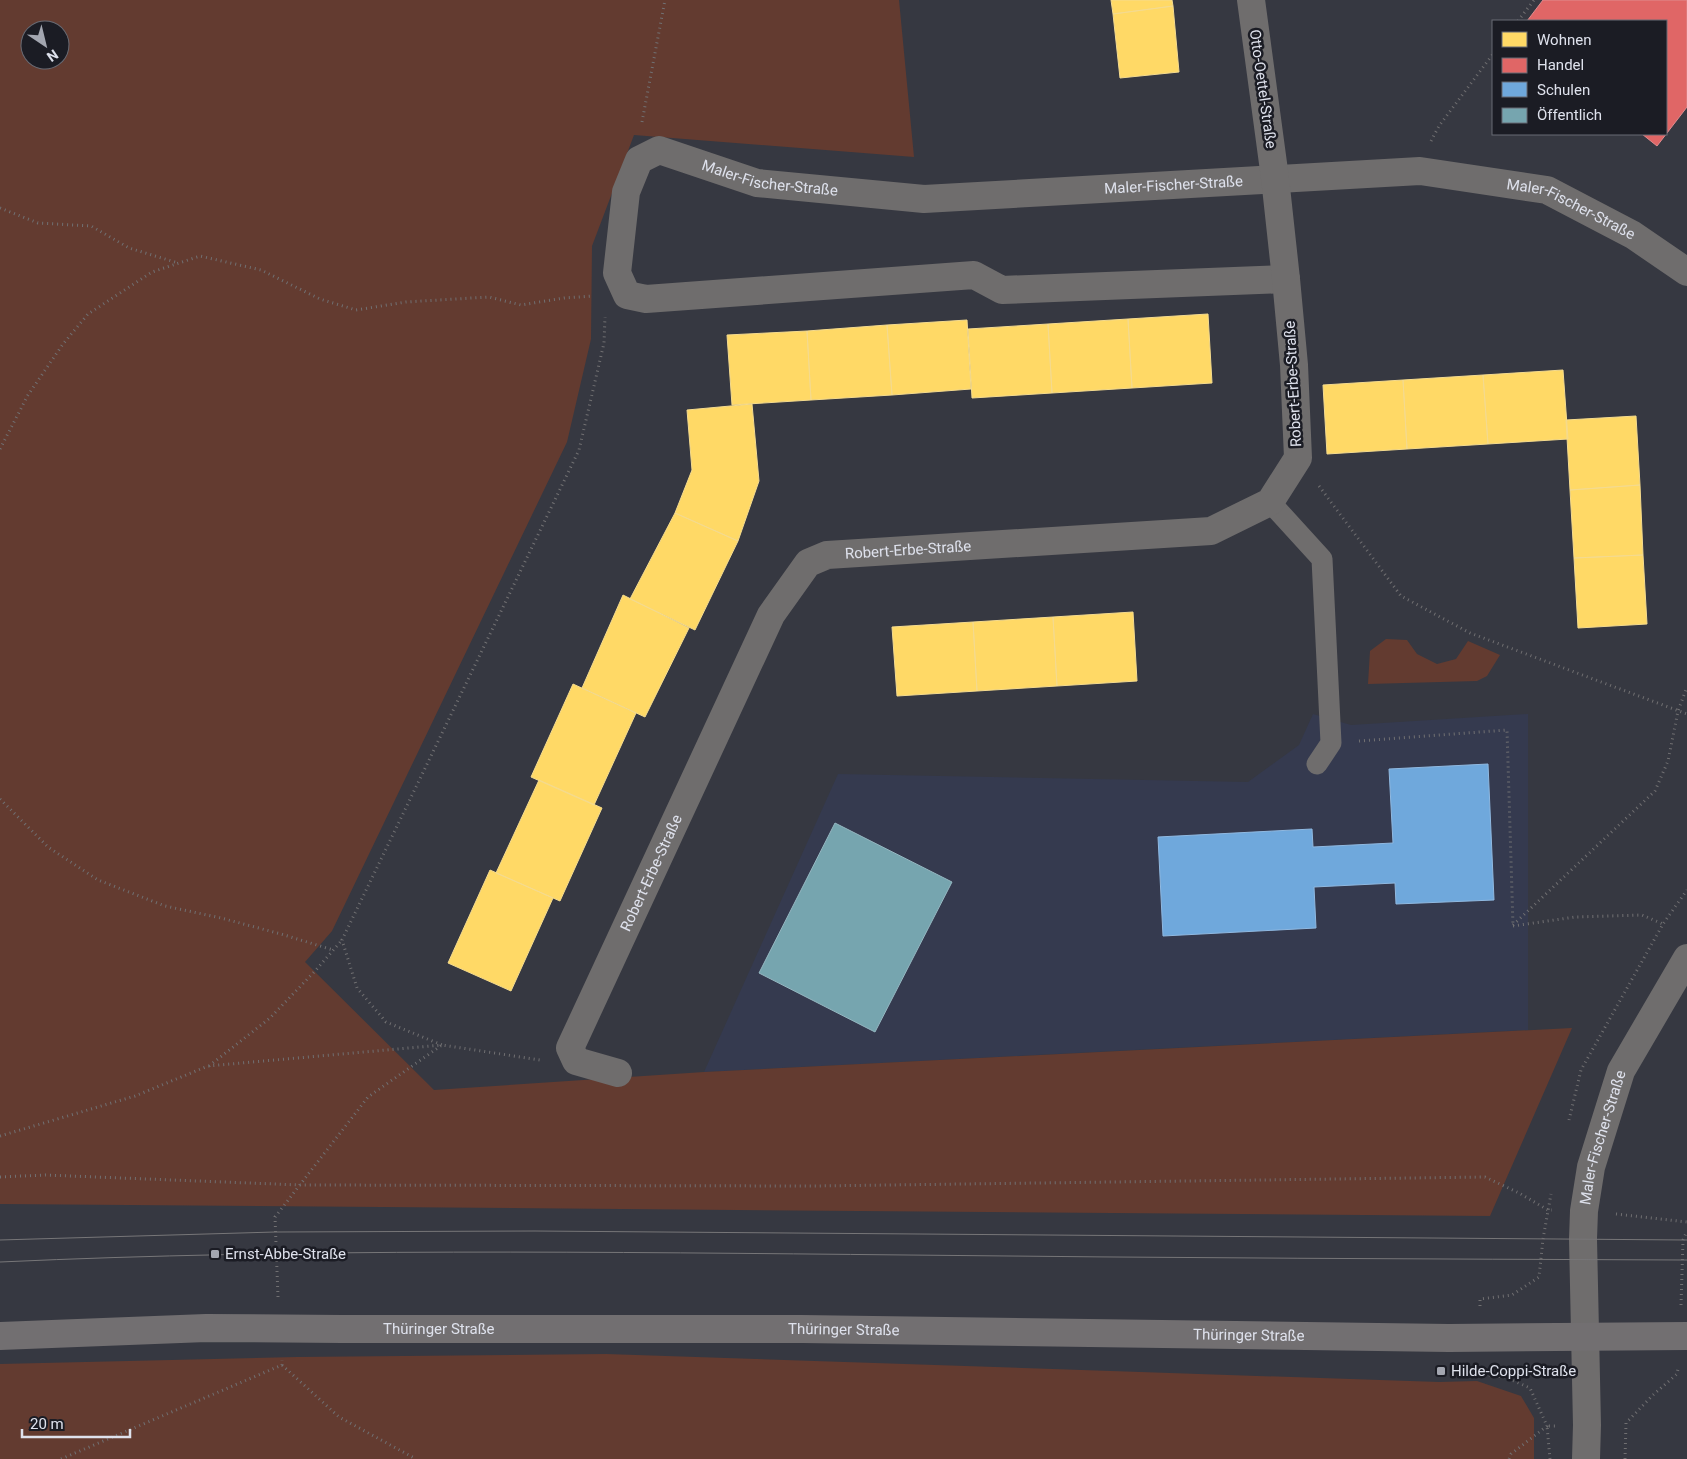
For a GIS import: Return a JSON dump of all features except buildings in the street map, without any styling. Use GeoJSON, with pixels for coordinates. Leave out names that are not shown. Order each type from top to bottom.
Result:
{"type":"FeatureCollection","features":[{"type":"Feature","properties":{"kind":"main road","name":"Thüringer Straße"},"geometry":{"type":"LineString","coordinates":[[0,1336],[206,1328],[342,1330],[802,1329],[1440,1338],[1684,1336]]}},
{"type":"Feature","properties":{"kind":"street","name":"Otto-Oettel-Straße"},"geometry":{"type":"LineString","coordinates":[[1251,0],[1275,178]]}},
{"type":"Feature","properties":{"kind":"street","name":"Maler-Fischer-Straße"},"geometry":{"type":"LineString","coordinates":[[616,295],[626,192],[640,160],[659,150],[757,183],[924,199],[1420,171],[1547,190],[1633,235],[1687,272]]}},
{"type":"Feature","properties":{"kind":"street","name":"Robert-Erbe-Straße"},"geometry":{"type":"LineString","coordinates":[[570,1048],[771,615],[808,563],[827,554],[1211,531],[1270,502],[1298,458],[1294,365],[1275,178]]}},
{"type":"Feature","properties":{"kind":"street"},"geometry":{"type":"LineString","coordinates":[[616,295],[646,299],[974,274],[1002,290],[1286,279]]}},
{"type":"Feature","properties":{"kind":"street","name":"Maler-Fischer-Straße"},"geometry":{"type":"LineString","coordinates":[[1584,1336],[1584,1211],[1591,1167],[1621,1071],[1687,958]]}},
{"type":"Feature","properties":{"kind":"street"},"geometry":{"type":"LineString","coordinates":[[570,1048],[576,1061],[618,1073]]}},
{"type":"Feature","properties":{"kind":"street"},"geometry":{"type":"LineString","coordinates":[[1584,1336],[1587,1425],[1586,1459]]}},
{"type":"Feature","properties":{"kind":"lane"},"geometry":{"type":"LineString","coordinates":[[1270,502],[1322,559],[1331,743],[1317,764]]}},
{"type":"Feature","properties":{"kind":"path"},"geometry":{"type":"LineString","coordinates":[[641,130],[665,0]]}},
{"type":"Feature","properties":{"kind":"path"},"geometry":{"type":"LineString","coordinates":[[1519,20],[1534,0]]}},
{"type":"Feature","properties":{"kind":"path"},"geometry":{"type":"LineString","coordinates":[[1431,140],[1439,126],[1492,55]]}},
{"type":"Feature","properties":{"kind":"path"},"geometry":{"type":"LineString","coordinates":[[0,208],[38,223],[91,226],[128,248],[178,263]]}},
{"type":"Feature","properties":{"kind":"path"},"geometry":{"type":"LineString","coordinates":[[0,449],[28,395],[63,344],[88,314],[152,272],[200,256],[261,270],[320,299],[356,310],[406,302],[489,297],[521,305],[564,298],[616,295],[579,450],[342,940],[270,1018],[208,1066],[135,1096],[0,1136]]}},
{"type":"Feature","properties":{"kind":"path"},"geometry":{"type":"LineString","coordinates":[[1298,458],[1401,596],[1470,633],[1687,714]]}},
{"type":"Feature","properties":{"kind":"path"},"geometry":{"type":"LineString","coordinates":[[1513,926],[1656,791],[1668,761],[1678,711],[1687,687]]}},
{"type":"Feature","properties":{"kind":"path"},"geometry":{"type":"LineString","coordinates":[[1331,743],[1507,730],[1513,926]]}},
{"type":"Feature","properties":{"kind":"path"},"geometry":{"type":"LineString","coordinates":[[0,799],[48,847],[98,880],[165,906],[230,920],[333,950]]}},
{"type":"Feature","properties":{"kind":"path"},"geometry":{"type":"LineString","coordinates":[[1513,926],[1575,917],[1642,915],[1663,924]]}},
{"type":"Feature","properties":{"kind":"path"},"geometry":{"type":"LineString","coordinates":[[342,940],[357,988],[386,1022],[442,1045],[541,1061],[570,1048]]}},
{"type":"Feature","properties":{"kind":"path"},"geometry":{"type":"LineString","coordinates":[[208,1066],[442,1045]]}},
{"type":"Feature","properties":{"kind":"path"},"geometry":{"type":"LineString","coordinates":[[416,1459],[339,1417],[282,1365],[275,1217],[368,1097],[442,1045]]}},
{"type":"Feature","properties":{"kind":"path"},"geometry":{"type":"LineString","coordinates":[[0,1177],[44,1175],[300,1184],[815,1186],[1485,1177],[1520,1193],[1548,1210],[1584,1211],[1687,1222]]}},
{"type":"Feature","properties":{"kind":"path"},"geometry":{"type":"LineString","coordinates":[[1625,1459],[1626,1423],[1653,1395],[1678,1374],[1684,1336],[1683,1240],[1687,1232]]}},
{"type":"Feature","properties":{"kind":"path"},"geometry":{"type":"LineString","coordinates":[[61,1459],[282,1365]]}},
{"type":"Feature","properties":{"kind":"path"},"geometry":{"type":"LineString","coordinates":[[1509,1459],[1511,1454],[1547,1426]]}},
{"type":"Feature","properties":{"kind":"shaded area"},"geometry":{"type":"Polygon","coordinates":[[[0,0],[899,0],[914,157],[634,135],[592,246],[591,339],[567,442],[332,931],[305,962],[434,1090],[704,1072],[1572,1028],[1490,1216],[0,1204],[0,0]]]}},
{"type":"Feature","properties":{"kind":"shaded area"},"geometry":{"type":"Polygon","coordinates":[[[1386,639],[1407,640],[1417,654],[1437,664],[1456,659],[1468,641],[1500,655],[1487,676],[1477,681],[1368,684],[1370,651],[1386,639]]]}},
{"type":"Feature","properties":{"kind":"shaded area"},"geometry":{"type":"Polygon","coordinates":[[[1313,714],[1351,725],[1528,714],[1528,1030],[704,1072],[838,774],[1248,782],[1299,745],[1313,714]]]}},
{"type":"Feature","properties":{"kind":"shaded area"},"geometry":{"type":"Polygon","coordinates":[[[606,1354],[1439,1382],[1477,1381],[1521,1396],[1534,1418],[1534,1459],[0,1459],[0,1364],[297,1357],[606,1354]]]}},
{"type":"Feature","properties":{"kind":"tram line"},"geometry":{"type":"LineString","coordinates":[[0,1240],[275,1232],[535,1231],[1687,1240]]}},
{"type":"Feature","properties":{"kind":"tram line"},"geometry":{"type":"LineString","coordinates":[[0,1262],[227,1255],[454,1252],[1687,1260]]}},
{"type":"Feature","properties":{"kind":"place","name":"Ernst-Abbe-Straße"},"geometry":{"type":"Point","coordinates":[215,1254]}},
{"type":"Feature","properties":{"kind":"place","name":"Hilde-Coppi-Straße"},"geometry":{"type":"Point","coordinates":[1441,1371]}}]}
